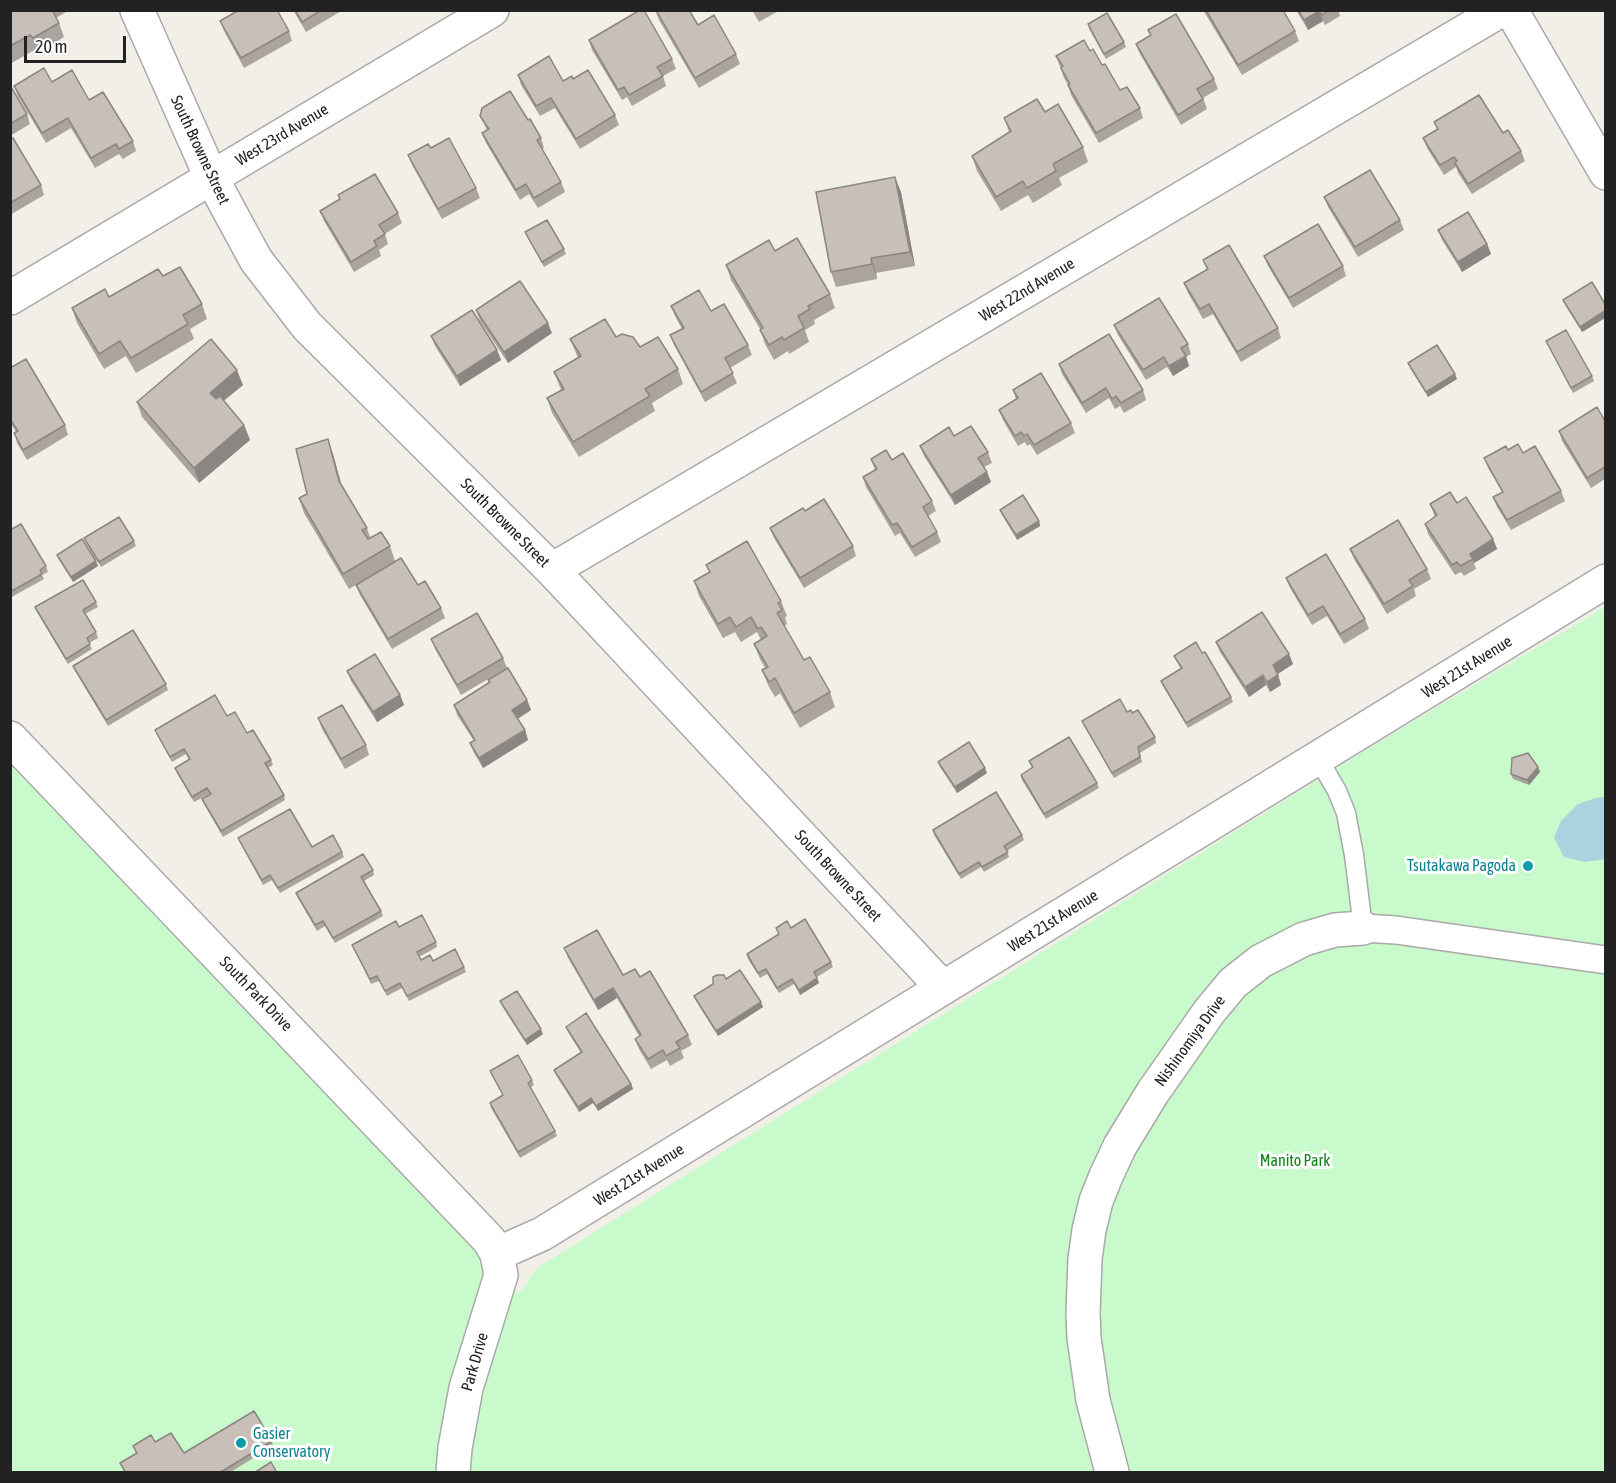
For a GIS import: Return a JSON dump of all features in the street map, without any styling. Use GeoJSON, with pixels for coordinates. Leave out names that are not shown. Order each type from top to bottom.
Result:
{"type":"FeatureCollection","features":[{"type":"Feature","properties":{"kind":"street","name":"South Browne Street"},"geometry":{"type":"LineString","coordinates":[[137,10],[211,177],[256,260],[307,326],[552,570],[943,988]]}},
{"type":"Feature","properties":{"kind":"street","name":"West 23rd Avenue"},"geometry":{"type":"LineString","coordinates":[[10,297],[492,10]]}},
{"type":"Feature","properties":{"kind":"street","name":"West 22nd Avenue"},"geometry":{"type":"LineString","coordinates":[[552,570],[1501,10]]}},
{"type":"Feature","properties":{"kind":"street"},"geometry":{"type":"LineString","coordinates":[[1511,10],[1605,173]]}},
{"type":"Feature","properties":{"kind":"street","name":"West 21st Avenue"},"geometry":{"type":"LineString","coordinates":[[497,1254],[534,1239],[1605,581]]}},
{"type":"Feature","properties":{"kind":"street","name":"South Park Drive"},"geometry":{"type":"LineString","coordinates":[[10,738],[479,1227],[497,1254]]}},
{"type":"Feature","properties":{"kind":"street","name":"Nishinomiya Drive"},"geometry":{"type":"LineString","coordinates":[[1112,1473],[1093,1400],[1084,1338],[1085,1259],[1096,1201],[1120,1146],[1153,1092],[1202,1022],[1233,983],[1261,961],[1304,939],[1335,930],[1363,928],[1396,930],[1605,960]]}},
{"type":"Feature","properties":{"kind":"street","name":"Park Drive"},"geometry":{"type":"LineString","coordinates":[[453,1473],[466,1388],[501,1275],[497,1254]]}},
{"type":"Feature","properties":{"kind":"lane"},"geometry":{"type":"LineString","coordinates":[[1318,759],[1338,791],[1347,813],[1363,928]]}},
{"type":"Feature","properties":{"kind":"green space","name":"Manito Park"},"geometry":{"type":"Polygon","coordinates":[[[1605,607],[1605,1472],[11,1472],[10,761],[519,1294],[537,1268],[1369,748],[1605,607]]]}},
{"type":"Feature","properties":{"kind":"water"},"geometry":{"type":"Polygon","coordinates":[[[1605,797],[1605,859],[1585,862],[1564,857],[1554,838],[1561,821],[1578,804],[1605,797]]]}},
{"type":"Feature","properties":{"kind":"building"},"geometry":{"type":"Polygon","coordinates":[[[10,10],[52,10],[59,23],[33,38],[30,35],[10,46],[10,10]]]}},
{"type":"Feature","properties":{"kind":"building"},"geometry":{"type":"Polygon","coordinates":[[[239,10],[277,10],[289,31],[241,58],[220,21],[239,10]]]}},
{"type":"Feature","properties":{"kind":"building"},"geometry":{"type":"Polygon","coordinates":[[[295,10],[322,10],[302,22],[295,10]]]}},
{"type":"Feature","properties":{"kind":"building"},"geometry":{"type":"Polygon","coordinates":[[[640,10],[644,10],[672,59],[657,67],[663,76],[629,95],[624,87],[618,90],[589,40],[640,10]]]}},
{"type":"Feature","properties":{"kind":"building"},"geometry":{"type":"Polygon","coordinates":[[[656,10],[689,10],[698,25],[714,15],[736,54],[695,78],[656,10]]]}},
{"type":"Feature","properties":{"kind":"building"},"geometry":{"type":"Polygon","coordinates":[[[1206,10],[1283,10],[1295,31],[1238,65],[1206,10]]]}},
{"type":"Feature","properties":{"kind":"building"},"geometry":{"type":"Polygon","coordinates":[[[1298,10],[1329,10],[1322,15],[1319,11],[1304,20],[1298,10]]]}},
{"type":"Feature","properties":{"kind":"building"},"geometry":{"type":"Polygon","coordinates":[[[1107,13],[1124,42],[1104,54],[1088,24],[1107,13]]]}},
{"type":"Feature","properties":{"kind":"building"},"geometry":{"type":"Polygon","coordinates":[[[1176,14],[1214,79],[1197,89],[1203,99],[1178,115],[1136,44],[1151,35],[1148,30],[1176,14]]]}},
{"type":"Feature","properties":{"kind":"building"},"geometry":{"type":"Polygon","coordinates":[[[1084,40],[1090,51],[1093,49],[1102,65],[1105,64],[1120,90],[1127,87],[1140,108],[1096,133],[1068,85],[1070,84],[1061,68],[1063,66],[1056,56],[1084,40]]]}},
{"type":"Feature","properties":{"kind":"building"},"geometry":{"type":"Polygon","coordinates":[[[549,56],[563,81],[572,76],[573,79],[588,70],[615,115],[576,139],[551,98],[536,106],[518,75],[549,56]]]}},
{"type":"Feature","properties":{"kind":"building"},"geometry":{"type":"Polygon","coordinates":[[[44,68],[52,82],[72,70],[89,100],[103,92],[133,141],[119,149],[116,144],[91,158],[68,118],[42,133],[14,86],[44,68]]]}},
{"type":"Feature","properties":{"kind":"building"},"geometry":{"type":"Polygon","coordinates":[[[10,85],[27,114],[10,124],[10,85]]]}},
{"type":"Feature","properties":{"kind":"building"},"geometry":{"type":"Polygon","coordinates":[[[510,91],[541,138],[537,140],[561,182],[534,198],[526,184],[516,190],[482,133],[489,129],[480,116],[482,108],[510,91]]]}},
{"type":"Feature","properties":{"kind":"building"},"geometry":{"type":"Polygon","coordinates":[[[1479,95],[1503,133],[1508,130],[1521,151],[1468,184],[1455,163],[1457,161],[1454,157],[1440,165],[1423,138],[1438,129],[1434,122],[1479,95]]]}},
{"type":"Feature","properties":{"kind":"building"},"geometry":{"type":"Polygon","coordinates":[[[1037,99],[1045,112],[1058,104],[1083,147],[1053,164],[1056,171],[1027,188],[1023,181],[996,197],[972,156],[1011,131],[1004,118],[1037,99]]]}},
{"type":"Feature","properties":{"kind":"building"},"geometry":{"type":"Polygon","coordinates":[[[13,138],[41,185],[10,203],[10,140],[13,138]]]}},
{"type":"Feature","properties":{"kind":"building"},"geometry":{"type":"Polygon","coordinates":[[[449,138],[476,188],[438,209],[408,155],[428,144],[431,148],[449,138]]]}},
{"type":"Feature","properties":{"kind":"building"},"geometry":{"type":"Polygon","coordinates":[[[1370,170],[1400,220],[1355,247],[1324,197],[1370,170]]]}},
{"type":"Feature","properties":{"kind":"building"},"geometry":{"type":"Polygon","coordinates":[[[375,174],[398,213],[379,225],[385,234],[374,241],[377,246],[351,262],[320,211],[340,199],[338,195],[375,174]]]}},
{"type":"Feature","properties":{"kind":"building"},"geometry":{"type":"Polygon","coordinates":[[[895,177],[910,252],[871,258],[872,264],[831,272],[816,192],[895,177]]]}},
{"type":"Feature","properties":{"kind":"building"},"geometry":{"type":"Polygon","coordinates":[[[1468,212],[1487,244],[1458,262],[1438,230],[1468,212]]]}},
{"type":"Feature","properties":{"kind":"building"},"geometry":{"type":"Polygon","coordinates":[[[547,220],[564,249],[542,262],[525,232],[547,220]]]}},
{"type":"Feature","properties":{"kind":"building"},"geometry":{"type":"Polygon","coordinates":[[[1318,224],[1343,266],[1289,298],[1264,256],[1318,224]]]}},
{"type":"Feature","properties":{"kind":"building"},"geometry":{"type":"Polygon","coordinates":[[[797,238],[830,294],[808,306],[810,309],[798,316],[804,328],[784,340],[782,337],[769,345],[760,330],[763,328],[726,265],[769,240],[775,251],[797,238]]]}},
{"type":"Feature","properties":{"kind":"building"},"geometry":{"type":"Polygon","coordinates":[[[1229,245],[1278,328],[1237,352],[1209,304],[1200,309],[1184,283],[1208,269],[1203,260],[1229,245]]]}},
{"type":"Feature","properties":{"kind":"building"},"geometry":{"type":"Polygon","coordinates":[[[180,267],[202,304],[183,315],[188,324],[131,358],[120,341],[99,354],[72,308],[105,289],[109,297],[158,269],[163,276],[180,267]]]}},
{"type":"Feature","properties":{"kind":"building"},"geometry":{"type":"Polygon","coordinates":[[[520,281],[548,323],[504,352],[476,310],[520,281]]]}},
{"type":"Feature","properties":{"kind":"building"},"geometry":{"type":"Polygon","coordinates":[[[1592,282],[1605,304],[1605,311],[1580,327],[1563,300],[1592,282]]]}},
{"type":"Feature","properties":{"kind":"building"},"geometry":{"type":"Polygon","coordinates":[[[699,290],[711,311],[724,304],[748,345],[725,358],[733,373],[701,392],[670,335],[684,328],[671,306],[699,290]]]}},
{"type":"Feature","properties":{"kind":"building"},"geometry":{"type":"Polygon","coordinates":[[[1159,298],[1188,344],[1181,348],[1186,356],[1169,366],[1164,357],[1143,370],[1114,325],[1159,298]]]}},
{"type":"Feature","properties":{"kind":"building"},"geometry":{"type":"Polygon","coordinates":[[[472,310],[497,350],[457,376],[431,336],[472,310]]]}},
{"type":"Feature","properties":{"kind":"building"},"geometry":{"type":"Polygon","coordinates":[[[605,319],[616,337],[622,334],[633,337],[640,347],[658,337],[678,369],[645,389],[650,396],[573,442],[547,398],[564,389],[554,372],[581,356],[570,339],[605,319]]]}},
{"type":"Feature","properties":{"kind":"building"},"geometry":{"type":"Polygon","coordinates":[[[1566,330],[1592,376],[1571,388],[1546,341],[1566,330]]]}},
{"type":"Feature","properties":{"kind":"building"},"geometry":{"type":"Polygon","coordinates":[[[1109,334],[1143,390],[1121,403],[1116,396],[1112,399],[1106,388],[1082,403],[1059,364],[1109,334]]]}},
{"type":"Feature","properties":{"kind":"building"},"geometry":{"type":"Polygon","coordinates":[[[211,339],[237,370],[210,393],[216,399],[220,396],[244,425],[194,468],[137,402],[211,339]]]}},
{"type":"Feature","properties":{"kind":"building"},"geometry":{"type":"Polygon","coordinates":[[[1437,345],[1455,374],[1426,392],[1408,363],[1437,345]]]}},
{"type":"Feature","properties":{"kind":"building"},"geometry":{"type":"Polygon","coordinates":[[[26,359],[65,425],[23,450],[14,433],[18,431],[10,419],[10,368],[26,359]]]}},
{"type":"Feature","properties":{"kind":"building"},"geometry":{"type":"Polygon","coordinates":[[[1041,373],[1071,423],[1034,445],[1027,434],[1024,436],[1021,432],[1015,436],[999,410],[1018,398],[1013,390],[1041,373]]]}},
{"type":"Feature","properties":{"kind":"building"},"geometry":{"type":"Polygon","coordinates":[[[1597,407],[1605,421],[1605,467],[1587,478],[1559,431],[1597,407]]]}},
{"type":"Feature","properties":{"kind":"building"},"geometry":{"type":"Polygon","coordinates":[[[971,426],[988,452],[978,458],[987,472],[951,495],[920,446],[949,427],[954,436],[971,426]]]}},
{"type":"Feature","properties":{"kind":"building"},"geometry":{"type":"Polygon","coordinates":[[[328,439],[339,481],[367,528],[362,530],[368,539],[381,532],[390,546],[343,574],[299,498],[307,494],[296,449],[328,439]]]}},
{"type":"Feature","properties":{"kind":"building"},"geometry":{"type":"Polygon","coordinates":[[[1518,444],[1523,453],[1535,446],[1561,491],[1507,520],[1493,497],[1503,492],[1484,458],[1506,446],[1508,450],[1518,444]]]}},
{"type":"Feature","properties":{"kind":"building"},"geometry":{"type":"Polygon","coordinates":[[[886,450],[892,460],[903,453],[932,501],[923,507],[937,532],[912,547],[897,523],[892,525],[863,477],[877,469],[871,459],[886,450]]]}},
{"type":"Feature","properties":{"kind":"building"},"geometry":{"type":"Polygon","coordinates":[[[1450,492],[1457,503],[1466,497],[1493,539],[1470,554],[1473,559],[1460,566],[1457,562],[1452,565],[1425,524],[1437,515],[1430,504],[1450,492]]]}},
{"type":"Feature","properties":{"kind":"building"},"geometry":{"type":"Polygon","coordinates":[[[1023,495],[1039,521],[1016,535],[1000,510],[1023,495]]]}},
{"type":"Feature","properties":{"kind":"building"},"geometry":{"type":"Polygon","coordinates":[[[824,499],[853,546],[800,578],[770,528],[803,508],[805,511],[824,499]]]}},
{"type":"Feature","properties":{"kind":"building"},"geometry":{"type":"Polygon","coordinates":[[[119,517],[134,541],[99,562],[84,538],[119,517]]]}},
{"type":"Feature","properties":{"kind":"building"},"geometry":{"type":"Polygon","coordinates":[[[1398,520],[1427,569],[1409,580],[1413,586],[1384,604],[1350,549],[1398,520]]]}},
{"type":"Feature","properties":{"kind":"building"},"geometry":{"type":"Polygon","coordinates":[[[21,524],[46,566],[40,570],[42,574],[10,592],[10,530],[21,524]]]}},
{"type":"Feature","properties":{"kind":"building"},"geometry":{"type":"Polygon","coordinates":[[[82,539],[96,561],[71,577],[57,555],[82,539]]]}},
{"type":"Feature","properties":{"kind":"building"},"geometry":{"type":"Polygon","coordinates":[[[747,541],[781,601],[778,603],[782,610],[777,613],[804,660],[810,657],[830,692],[794,713],[775,678],[769,682],[762,670],[768,667],[754,644],[767,636],[761,627],[758,629],[751,617],[736,627],[730,617],[718,624],[694,581],[710,572],[706,565],[747,541]]]}},
{"type":"Feature","properties":{"kind":"building"},"geometry":{"type":"Polygon","coordinates":[[[1326,554],[1365,619],[1340,634],[1323,606],[1308,615],[1286,578],[1326,554]]]}},
{"type":"Feature","properties":{"kind":"building"},"geometry":{"type":"Polygon","coordinates":[[[401,558],[418,585],[425,581],[441,608],[388,639],[356,585],[401,558]]]}},
{"type":"Feature","properties":{"kind":"building"},"geometry":{"type":"Polygon","coordinates":[[[83,580],[96,602],[83,610],[96,632],[87,638],[90,644],[66,659],[35,607],[83,580]]]}},
{"type":"Feature","properties":{"kind":"building"},"geometry":{"type":"Polygon","coordinates":[[[1262,612],[1289,654],[1273,665],[1278,675],[1267,682],[1263,675],[1245,687],[1216,642],[1262,612]]]}},
{"type":"Feature","properties":{"kind":"building"},"geometry":{"type":"Polygon","coordinates":[[[477,613],[503,658],[457,685],[431,639],[477,613]]]}},
{"type":"Feature","properties":{"kind":"building"},"geometry":{"type":"Polygon","coordinates":[[[133,630],[166,684],[106,720],[73,666],[133,630]]]}},
{"type":"Feature","properties":{"kind":"building"},"geometry":{"type":"Polygon","coordinates":[[[1196,642],[1202,653],[1205,652],[1231,697],[1186,723],[1161,681],[1182,668],[1174,656],[1196,642]]]}},
{"type":"Feature","properties":{"kind":"building"},"geometry":{"type":"Polygon","coordinates":[[[375,654],[400,695],[373,712],[347,671],[375,654]]]}},
{"type":"Feature","properties":{"kind":"building"},"geometry":{"type":"Polygon","coordinates":[[[508,668],[527,700],[512,710],[525,730],[479,758],[470,743],[475,740],[454,705],[508,668]]]}},
{"type":"Feature","properties":{"kind":"building"},"geometry":{"type":"Polygon","coordinates":[[[215,695],[227,716],[235,712],[247,733],[253,730],[271,760],[265,763],[284,795],[221,831],[202,799],[211,794],[207,788],[192,797],[175,768],[190,759],[184,749],[170,757],[155,730],[215,695]]]}},
{"type":"Feature","properties":{"kind":"building"},"geometry":{"type":"Polygon","coordinates":[[[1120,699],[1127,712],[1131,710],[1132,713],[1138,710],[1155,737],[1138,747],[1140,757],[1112,773],[1082,721],[1120,699]]]}},
{"type":"Feature","properties":{"kind":"building"},"geometry":{"type":"Polygon","coordinates":[[[342,705],[366,745],[341,759],[318,718],[342,705]]]}},
{"type":"Feature","properties":{"kind":"building"},"geometry":{"type":"Polygon","coordinates":[[[1069,737],[1097,783],[1044,814],[1021,775],[1033,767],[1029,761],[1069,737]]]}},
{"type":"Feature","properties":{"kind":"building"},"geometry":{"type":"Polygon","coordinates":[[[969,742],[985,768],[955,787],[938,762],[969,742]]]}},
{"type":"Feature","properties":{"kind":"building"},"geometry":{"type":"Polygon","coordinates":[[[1528,753],[1538,767],[1527,780],[1511,774],[1512,758],[1528,753]]]}},
{"type":"Feature","properties":{"kind":"building"},"geometry":{"type":"Polygon","coordinates":[[[996,792],[1022,835],[1004,846],[1008,852],[982,867],[979,862],[959,874],[933,830],[996,792]]]}},
{"type":"Feature","properties":{"kind":"building"},"geometry":{"type":"Polygon","coordinates":[[[290,809],[312,847],[333,835],[342,852],[278,888],[270,875],[262,880],[238,838],[290,809]]]}},
{"type":"Feature","properties":{"kind":"building"},"geometry":{"type":"Polygon","coordinates":[[[363,854],[373,870],[361,877],[381,911],[333,938],[323,921],[315,925],[296,893],[363,854]]]}},
{"type":"Feature","properties":{"kind":"building"},"geometry":{"type":"Polygon","coordinates":[[[422,915],[436,942],[417,952],[421,960],[430,955],[433,961],[455,949],[464,967],[407,996],[400,983],[385,991],[377,976],[370,979],[352,945],[396,921],[399,927],[422,915]]]}},
{"type":"Feature","properties":{"kind":"building"},"geometry":{"type":"Polygon","coordinates":[[[805,919],[831,962],[814,972],[817,978],[799,990],[792,979],[777,988],[766,969],[758,973],[747,954],[779,934],[776,928],[787,921],[791,928],[805,919]]]}},
{"type":"Feature","properties":{"kind":"building"},"geometry":{"type":"Polygon","coordinates":[[[597,930],[623,975],[635,969],[640,977],[650,971],[688,1035],[676,1042],[680,1048],[666,1056],[663,1050],[648,1059],[635,1039],[641,1035],[613,988],[594,1000],[564,948],[597,930]]]}},
{"type":"Feature","properties":{"kind":"building"},"geometry":{"type":"Polygon","coordinates":[[[740,970],[761,1002],[716,1031],[694,996],[713,984],[713,977],[724,975],[726,979],[740,970]]]}},
{"type":"Feature","properties":{"kind":"building"},"geometry":{"type":"Polygon","coordinates":[[[517,991],[541,1029],[525,1040],[500,1001],[517,991]]]}},
{"type":"Feature","properties":{"kind":"building"},"geometry":{"type":"Polygon","coordinates":[[[586,1013],[631,1084],[596,1106],[591,1098],[578,1107],[554,1070],[582,1052],[566,1027],[586,1013]]]}},
{"type":"Feature","properties":{"kind":"building"},"geometry":{"type":"Polygon","coordinates":[[[518,1055],[532,1080],[528,1083],[555,1131],[518,1152],[490,1103],[503,1095],[490,1071],[518,1055]]]}},
{"type":"Feature","properties":{"kind":"building","name":"Gasier Conservatory"},"geometry":{"type":"Polygon","coordinates":[[[254,1411],[272,1441],[219,1473],[126,1473],[120,1463],[137,1453],[133,1446],[151,1435],[155,1442],[171,1433],[184,1453],[254,1411]]]}},
{"type":"Feature","properties":{"kind":"building"},"geometry":{"type":"Polygon","coordinates":[[[271,1462],[277,1473],[254,1473],[271,1462]]]}},
{"type":"Feature","properties":{"kind":"place","name":"Tsutakawa Pagoda"},"geometry":{"type":"Point","coordinates":[1528,866]}},
{"type":"Feature","properties":{"kind":"place","name":"Gasier Conservatory"},"geometry":{"type":"Point","coordinates":[241,1443]}}]}
